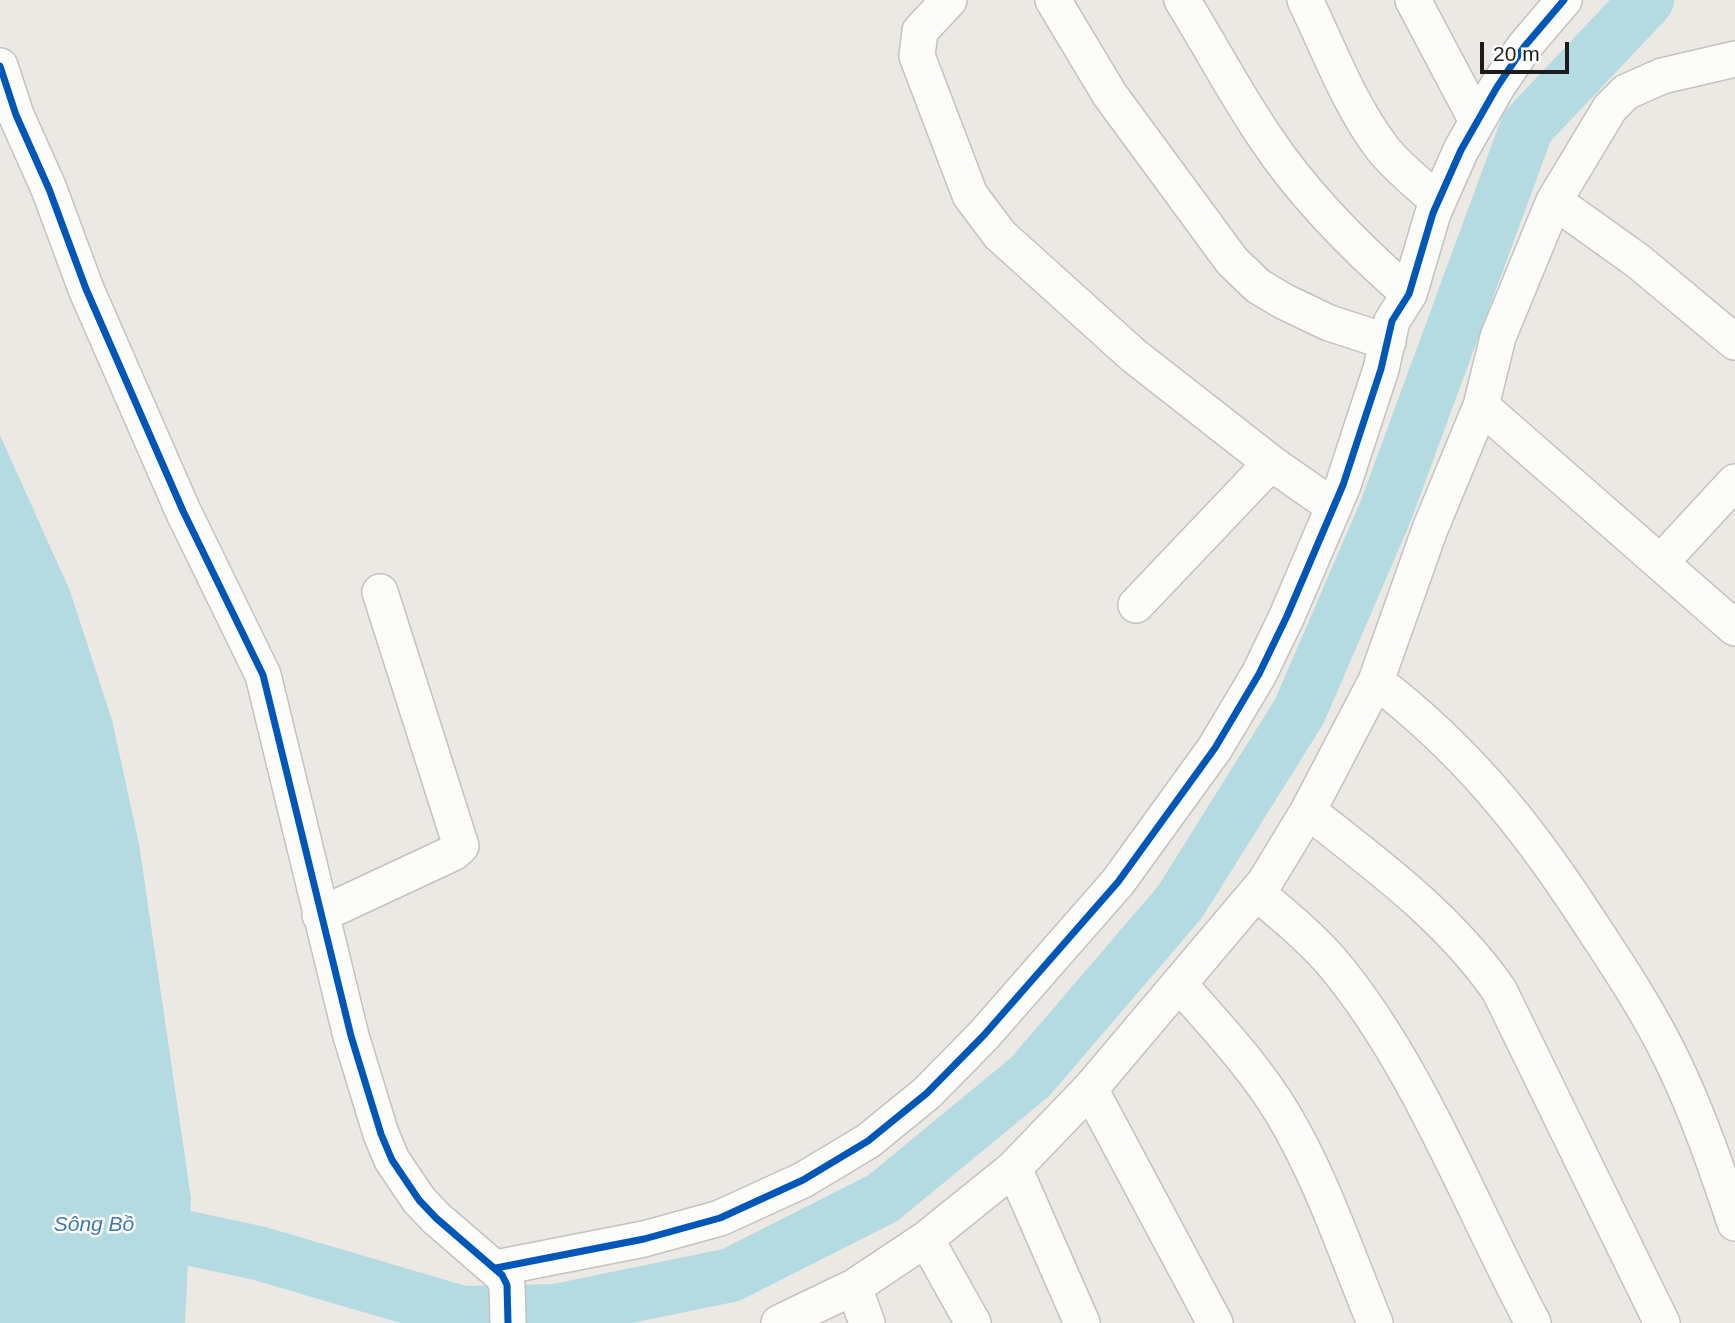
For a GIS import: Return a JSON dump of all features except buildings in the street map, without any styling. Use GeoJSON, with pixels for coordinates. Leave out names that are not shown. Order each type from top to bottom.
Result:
{"type":"FeatureCollection","features":[{"type":"Feature","properties":{"kind":"street"},"geometry":{"type":"LineString","coordinates":[[949,0],[920,31],[917,55],[970,195],[981,213],[1000,235],[1133,355],[1271,463],[1334,507]]}},
{"type":"Feature","properties":{"kind":"street"},"geometry":{"type":"LineString","coordinates":[[1053,0],[1110,95],[1232,261],[1258,286],[1283,301],[1329,323],[1388,342]]}},
{"type":"Feature","properties":{"kind":"street"},"geometry":{"type":"LineString","coordinates":[[1182,0],[1265,137],[1300,184],[1371,261],[1409,294]]}},
{"type":"Feature","properties":{"kind":"street"},"geometry":{"type":"LineString","coordinates":[[1305,0],[1362,117],[1382,148],[1401,169],[1438,201]]}},
{"type":"Feature","properties":{"kind":"street"},"geometry":{"type":"LineString","coordinates":[[1413,0],[1477,121]]}},
{"type":"Feature","properties":{"kind":"street"},"geometry":{"type":"LineString","coordinates":[[502,1277],[720,1218],[803,1180],[868,1140],[927,1093],[984,1035],[1118,881],[1186,791],[1259,674],[1334,507],[1363,427],[1392,321],[1409,294],[1438,201],[1477,121],[1524,47],[1564,0]]}},
{"type":"Feature","properties":{"kind":"street"},"geometry":{"type":"LineString","coordinates":[[779,1323],[854,1287],[926,1239],[1014,1168],[1090,1089],[1256,893],[1308,811],[1376,681],[1430,529],[1480,406],[1498,337],[1554,201],[1610,108],[1626,92],[1662,76],[1735,60]]}},
{"type":"Feature","properties":{"kind":"street"},"geometry":{"type":"LineString","coordinates":[[0,66],[16,115],[49,189],[86,289],[183,511],[262,675],[320,915],[368,1097],[393,1160],[407,1184],[436,1218],[502,1277],[508,1323]]}},
{"type":"Feature","properties":{"kind":"street"},"geometry":{"type":"LineString","coordinates":[[1554,201],[1659,278],[1735,342]]}},
{"type":"Feature","properties":{"kind":"street"},"geometry":{"type":"LineString","coordinates":[[1480,406],[1662,561],[1735,628]]}},
{"type":"Feature","properties":{"kind":"street"},"geometry":{"type":"LineString","coordinates":[[1136,605],[1271,463]]}},
{"type":"Feature","properties":{"kind":"street"},"geometry":{"type":"LineString","coordinates":[[1662,561],[1735,482]]}},
{"type":"Feature","properties":{"kind":"street"},"geometry":{"type":"LineString","coordinates":[[320,915],[453,853],[461,846],[380,592]]}},
{"type":"Feature","properties":{"kind":"street"},"geometry":{"type":"LineString","coordinates":[[1376,681],[1425,719],[1475,768],[1522,824],[1635,991],[1672,1061],[1735,1223]]}},
{"type":"Feature","properties":{"kind":"street"},"geometry":{"type":"LineString","coordinates":[[1308,811],[1394,878],[1478,958],[1500,990],[1662,1323]]}},
{"type":"Feature","properties":{"kind":"street"},"geometry":{"type":"LineString","coordinates":[[1256,893],[1329,959],[1393,1051],[1533,1323]]}},
{"type":"Feature","properties":{"kind":"street"},"geometry":{"type":"LineString","coordinates":[[1180,985],[1253,1071],[1282,1113],[1308,1161],[1375,1323]]}},
{"type":"Feature","properties":{"kind":"street"},"geometry":{"type":"LineString","coordinates":[[1090,1089],[1215,1323]]}},
{"type":"Feature","properties":{"kind":"street"},"geometry":{"type":"LineString","coordinates":[[1014,1168],[1082,1323]]}},
{"type":"Feature","properties":{"kind":"street"},"geometry":{"type":"LineString","coordinates":[[926,1239],[974,1323]]}},
{"type":"Feature","properties":{"kind":"street"},"geometry":{"type":"LineString","coordinates":[[854,1287],[867,1323]]}},
{"type":"Feature","properties":{"kind":"water","name":"Sông Bồ"},"geometry":{"type":"Polygon","coordinates":[[[0,435],[70,591],[112,720],[139,844],[191,1198],[185,1323],[0,1323],[0,435]]]}},
{"type":"Feature","properties":{"kind":"waterway"},"geometry":{"type":"LineString","coordinates":[[117,1223],[258,1253],[462,1313],[556,1311],[731,1275],[883,1198],[1030,1077],[1180,902],[1299,712],[1385,513],[1527,127],[1647,0]]}},
{"type":"Feature","properties":{"kind":"cycle path"},"geometry":{"type":"LineString","coordinates":[[496,1268],[644,1239],[720,1218],[803,1180],[868,1141],[927,1093],[984,1035],[1118,882],[1215,748],[1259,674],[1343,485],[1381,369],[1392,321],[1409,294],[1433,213],[1461,150],[1497,87],[1524,47],[1564,0]]}},
{"type":"Feature","properties":{"kind":"cycle path"},"geometry":{"type":"LineString","coordinates":[[0,66],[16,115],[49,189],[86,289],[183,511],[263,675],[351,1036],[381,1134],[392,1160],[419,1200],[502,1275],[507,1285],[508,1323]]}}]}
